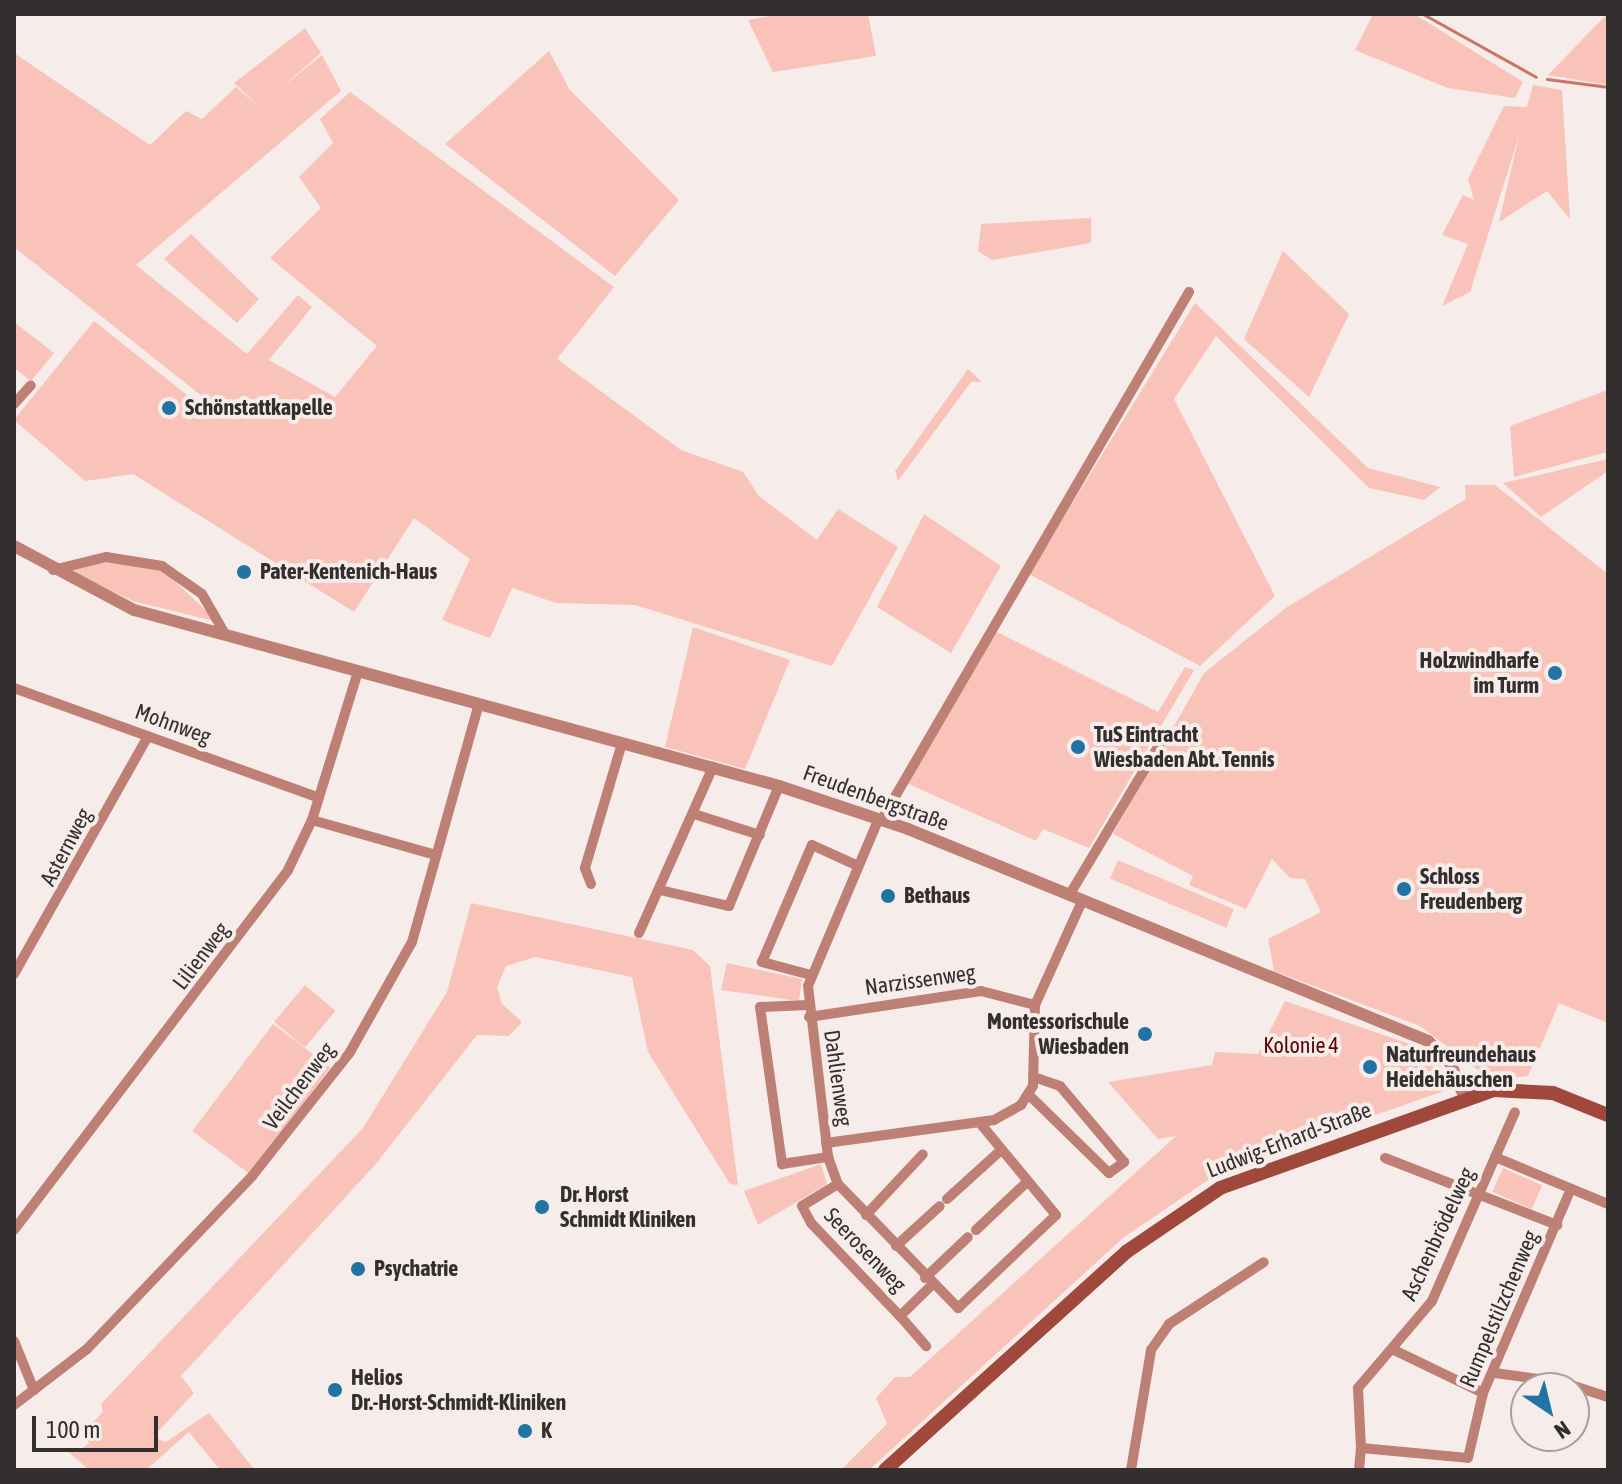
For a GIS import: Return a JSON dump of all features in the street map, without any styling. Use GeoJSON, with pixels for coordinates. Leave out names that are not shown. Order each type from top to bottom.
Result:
{"type":"FeatureCollection","features":[{"type":"Feature","properties":{"kind":"main road","name":"Ludwig-Erhard-Straße"},"geometry":{"type":"LineString","coordinates":[[885,1470],[1180,1211],[1258,1171],[1464,1097],[1530,1089],[1608,1115]]}},
{"type":"Feature","properties":{"kind":"street","name":"Dahlienweg"},"geometry":{"type":"LineString","coordinates":[[1027,1182],[1054,1219],[958,1308],[929,1282],[838,1184],[826,1143],[809,1011],[811,975],[880,819],[1189,292]]}},
{"type":"Feature","properties":{"kind":"street"},"geometry":{"type":"LineString","coordinates":[[14,404],[31,385]]}},
{"type":"Feature","properties":{"kind":"street","name":"Freudenbergstraße"},"geometry":{"type":"LineString","coordinates":[[14,546],[52,572],[134,610],[713,767],[880,819],[1428,1041],[1451,1064],[1464,1097]]}},
{"type":"Feature","properties":{"kind":"street"},"geometry":{"type":"LineString","coordinates":[[52,572],[106,557],[162,566],[202,594],[225,634]]}},
{"type":"Feature","properties":{"kind":"street","name":"Lilienweg"},"geometry":{"type":"LineString","coordinates":[[14,1230],[273,892],[312,820],[358,671]]}},
{"type":"Feature","properties":{"kind":"street","name":"Mohnweg"},"geometry":{"type":"LineString","coordinates":[[14,688],[319,798]]}},
{"type":"Feature","properties":{"kind":"street","name":"Veilchenweg"},"geometry":{"type":"LineString","coordinates":[[14,1405],[87,1349],[306,1113],[402,966],[479,704]]}},
{"type":"Feature","properties":{"kind":"street","name":"Asternweg"},"geometry":{"type":"LineString","coordinates":[[14,974],[148,736]]}},
{"type":"Feature","properties":{"kind":"street"},"geometry":{"type":"LineString","coordinates":[[591,884],[585,868],[622,743]]}},
{"type":"Feature","properties":{"kind":"street"},"geometry":{"type":"LineString","coordinates":[[826,1143],[980,1123],[1012,1112],[1029,1095],[1034,1077],[1035,1005],[1076,896],[1159,745]]}},
{"type":"Feature","properties":{"kind":"street"},"geometry":{"type":"LineString","coordinates":[[639,933],[713,767]]}},
{"type":"Feature","properties":{"kind":"street"},"geometry":{"type":"LineString","coordinates":[[660,890],[727,908],[779,786]]}},
{"type":"Feature","properties":{"kind":"street"},"geometry":{"type":"LineString","coordinates":[[694,814],[760,835]]}},
{"type":"Feature","properties":{"kind":"street"},"geometry":{"type":"LineString","coordinates":[[312,820],[436,855]]}},
{"type":"Feature","properties":{"kind":"street"},"geometry":{"type":"LineString","coordinates":[[811,975],[762,962],[812,845],[858,866]]}},
{"type":"Feature","properties":{"kind":"street","name":"Narzissenweg"},"geometry":{"type":"LineString","coordinates":[[828,1157],[782,1164],[760,1007],[809,1011],[981,991],[1035,1005]]}},
{"type":"Feature","properties":{"kind":"street"},"geometry":{"type":"LineString","coordinates":[[1029,1095],[1109,1173],[1124,1162],[1060,1086],[1034,1077]]}},
{"type":"Feature","properties":{"kind":"street","name":"Aschenbrödelweg"},"geometry":{"type":"LineString","coordinates":[[1361,1448],[1358,1388],[1394,1350],[1432,1301],[1515,1112]]}},
{"type":"Feature","properties":{"kind":"street"},"geometry":{"type":"LineString","coordinates":[[980,1123],[999,1152],[1027,1182]]}},
{"type":"Feature","properties":{"kind":"street"},"geometry":{"type":"LineString","coordinates":[[896,1246],[999,1152]]}},
{"type":"Feature","properties":{"kind":"street"},"geometry":{"type":"LineString","coordinates":[[866,1215],[923,1154]]}},
{"type":"Feature","properties":{"kind":"street"},"geometry":{"type":"LineString","coordinates":[[1495,1157],[1608,1204]]}},
{"type":"Feature","properties":{"kind":"street"},"geometry":{"type":"LineString","coordinates":[[1385,1158],[1557,1225]]}},
{"type":"Feature","properties":{"kind":"street","name":"Seerosenweg"},"geometry":{"type":"LineString","coordinates":[[900,1316],[972,1234],[1027,1182]]}},
{"type":"Feature","properties":{"kind":"street","name":"Seerosenweg"},"geometry":{"type":"LineString","coordinates":[[838,1184],[802,1210],[926,1346]]}},
{"type":"Feature","properties":{"kind":"street","name":"Rumpelstilzchenweg"},"geometry":{"type":"LineString","coordinates":[[1361,1448],[1465,1461],[1483,1393],[1495,1373],[1571,1189]]}},
{"type":"Feature","properties":{"kind":"street"},"geometry":{"type":"LineString","coordinates":[[1131,1470],[1151,1350],[1169,1324],[1264,1262]]}},
{"type":"Feature","properties":{"kind":"street"},"geometry":{"type":"LineString","coordinates":[[14,1341],[34,1390]]}},
{"type":"Feature","properties":{"kind":"street"},"geometry":{"type":"LineString","coordinates":[[1394,1350],[1483,1393]]}},
{"type":"Feature","properties":{"kind":"street"},"geometry":{"type":"LineString","coordinates":[[1495,1373],[1562,1382],[1608,1397]]}},
{"type":"Feature","properties":{"kind":"street"},"geometry":{"type":"LineString","coordinates":[[1359,1470],[1361,1448]]}},
{"type":"Feature","properties":{"kind":"green space"},"geometry":{"type":"Polygon","coordinates":[[[781,14],[868,14],[876,56],[773,72],[748,20],[781,14]]]}},
{"type":"Feature","properties":{"kind":"green space"},"geometry":{"type":"Polygon","coordinates":[[[1373,14],[1414,14],[1523,82],[1515,98],[1448,88],[1355,50],[1373,14]]]}},
{"type":"Feature","properties":{"kind":"green space"},"geometry":{"type":"Polygon","coordinates":[[[1607,14],[1608,85],[1548,75],[1607,14]]]}},
{"type":"Feature","properties":{"kind":"green space"},"geometry":{"type":"Polygon","coordinates":[[[305,28],[321,53],[280,89],[322,55],[341,91],[136,265],[247,354],[298,295],[312,307],[269,360],[335,397],[377,346],[270,258],[321,208],[299,177],[333,143],[320,119],[350,92],[614,287],[557,359],[681,450],[743,472],[759,496],[817,540],[838,509],[898,547],[832,666],[635,605],[556,603],[512,588],[490,638],[442,620],[470,559],[414,518],[354,612],[133,474],[85,481],[14,420],[94,321],[197,403],[203,397],[14,247],[14,53],[150,145],[186,111],[202,119],[236,87],[259,107],[234,83],[305,28]]]}},
{"type":"Feature","properties":{"kind":"green space"},"geometry":{"type":"Polygon","coordinates":[[[549,51],[570,90],[679,200],[615,276],[445,144],[549,51]]]}},
{"type":"Feature","properties":{"kind":"green space"},"geometry":{"type":"Polygon","coordinates":[[[1533,85],[1562,90],[1570,219],[1547,191],[1499,222],[1519,136],[1470,292],[1442,306],[1468,244],[1442,235],[1463,195],[1474,200],[1468,179],[1504,106],[1527,107],[1533,85]]]}},
{"type":"Feature","properties":{"kind":"green space"},"geometry":{"type":"Polygon","coordinates":[[[1091,218],[1091,243],[992,260],[978,251],[981,224],[1091,218]]]}},
{"type":"Feature","properties":{"kind":"green space"},"geometry":{"type":"Polygon","coordinates":[[[191,234],[259,299],[237,323],[164,259],[191,234]]]}},
{"type":"Feature","properties":{"kind":"green space"},"geometry":{"type":"Polygon","coordinates":[[[1283,251],[1349,314],[1309,397],[1244,339],[1283,251]]]}},
{"type":"Feature","properties":{"kind":"green space"},"geometry":{"type":"Polygon","coordinates":[[[1195,303],[1368,468],[1440,487],[1424,500],[1369,488],[1216,336],[1174,399],[1275,596],[1200,666],[1029,574],[1195,303]]]}},
{"type":"Feature","properties":{"kind":"green space"},"geometry":{"type":"Polygon","coordinates":[[[14,322],[54,353],[31,381],[14,368],[14,322]]]}},
{"type":"Feature","properties":{"kind":"green space"},"geometry":{"type":"Polygon","coordinates":[[[968,369],[982,382],[971,382],[898,481],[895,471],[968,369]]]}},
{"type":"Feature","properties":{"kind":"green space"},"geometry":{"type":"Polygon","coordinates":[[[1608,390],[1608,452],[1514,477],[1510,426],[1608,390]]]}},
{"type":"Feature","properties":{"kind":"green space"},"geometry":{"type":"Polygon","coordinates":[[[1608,459],[1608,471],[1541,517],[1503,483],[1608,459]]]}},
{"type":"Feature","properties":{"kind":"green space"},"geometry":{"type":"Polygon","coordinates":[[[1465,485],[1495,485],[1608,574],[1608,1023],[1559,1003],[1528,1076],[1491,1080],[1420,1026],[1274,971],[1268,939],[1321,912],[1305,879],[1290,878],[1272,859],[1246,909],[1189,885],[1193,876],[1113,834],[1204,673],[1287,607],[1466,499],[1465,485]]]}},
{"type":"Feature","properties":{"kind":"green space"},"geometry":{"type":"Polygon","coordinates":[[[924,514],[1001,566],[951,653],[877,607],[924,514]]]}},
{"type":"Feature","properties":{"kind":"green space"},"geometry":{"type":"Polygon","coordinates":[[[117,560],[165,572],[218,622],[133,601],[66,569],[117,560]]]}},
{"type":"Feature","properties":{"kind":"green space"},"geometry":{"type":"Polygon","coordinates":[[[693,627],[790,660],[745,769],[665,747],[693,627]]]}},
{"type":"Feature","properties":{"kind":"green space"},"geometry":{"type":"Polygon","coordinates":[[[997,632],[1158,712],[1185,667],[1194,670],[1089,848],[1043,829],[1036,841],[906,783],[997,632]]]}},
{"type":"Feature","properties":{"kind":"green space"},"geometry":{"type":"Polygon","coordinates":[[[1118,860],[1234,909],[1226,928],[1110,878],[1118,860]]]}},
{"type":"Feature","properties":{"kind":"green space"},"geometry":{"type":"Polygon","coordinates":[[[471,903],[693,950],[710,966],[738,1185],[730,1184],[648,1052],[632,977],[535,957],[506,966],[497,987],[502,1004],[522,1022],[509,1036],[477,1035],[375,1165],[181,1376],[194,1393],[153,1437],[166,1442],[209,1413],[255,1470],[220,1470],[189,1432],[146,1470],[89,1470],[63,1447],[76,1453],[89,1443],[82,1434],[103,1412],[101,1404],[363,1128],[447,992],[471,903]]]}},
{"type":"Feature","properties":{"kind":"green space"},"geometry":{"type":"Polygon","coordinates":[[[727,963],[802,979],[799,1001],[721,990],[727,963]]]}},
{"type":"Feature","properties":{"kind":"green space"},"geometry":{"type":"Polygon","coordinates":[[[305,985],[336,1011],[305,1047],[274,1022],[305,985]]]}},
{"type":"Feature","properties":{"kind":"green space","name":"Kolonie 4"},"geometry":{"type":"Polygon","coordinates":[[[1285,1001],[1427,1050],[1442,1068],[1444,1091],[1227,1167],[1123,1238],[869,1470],[841,1470],[887,1424],[876,1398],[895,1377],[910,1377],[1176,1136],[1158,1139],[1108,1082],[1212,1065],[1215,1052],[1258,1054],[1285,1001]]]}},
{"type":"Feature","properties":{"kind":"green space"},"geometry":{"type":"Polygon","coordinates":[[[273,1024],[331,1067],[250,1174],[192,1131],[273,1024]]]}},
{"type":"Feature","properties":{"kind":"green space"},"geometry":{"type":"Polygon","coordinates":[[[821,1164],[827,1184],[758,1225],[744,1191],[821,1164]]]}},
{"type":"Feature","properties":{"kind":"green space"},"geometry":{"type":"Polygon","coordinates":[[[1503,1168],[1542,1185],[1532,1209],[1492,1192],[1503,1168]]]}},
{"type":"Feature","properties":{"kind":"waterway"},"geometry":{"type":"LineString","coordinates":[[1423,14],[1536,77]]}},
{"type":"Feature","properties":{"kind":"waterway"},"geometry":{"type":"LineString","coordinates":[[1547,79],[1608,87]]}},
{"type":"Feature","properties":{"kind":"place","name":"Schönstattkapelle"},"geometry":{"type":"Point","coordinates":[169,408]}},
{"type":"Feature","properties":{"kind":"place","name":"Pater-Kentenich-Haus"},"geometry":{"type":"Point","coordinates":[244,572]}},
{"type":"Feature","properties":{"kind":"place","name":"Holzwindharfe im Turm"},"geometry":{"type":"Point","coordinates":[1555,673]}},
{"type":"Feature","properties":{"kind":"place","name":"TuS Eintracht Wiesbaden Abt. Tennis"},"geometry":{"type":"Point","coordinates":[1078,747]}},
{"type":"Feature","properties":{"kind":"place","name":"Schloss Freudenberg"},"geometry":{"type":"Point","coordinates":[1404,889]}},
{"type":"Feature","properties":{"kind":"place","name":"Bethaus"},"geometry":{"type":"Point","coordinates":[888,896]}},
{"type":"Feature","properties":{"kind":"place","name":"Montessorischule Wiesbaden"},"geometry":{"type":"Point","coordinates":[1145,1034]}},
{"type":"Feature","properties":{"kind":"place","name":"Naturfreundehaus Heidehäuschen"},"geometry":{"type":"Point","coordinates":[1370,1067]}},
{"type":"Feature","properties":{"kind":"place","name":"Dr. Horst Schmidt Kliniken"},"geometry":{"type":"Point","coordinates":[542,1207]}},
{"type":"Feature","properties":{"kind":"place","name":"Psychatrie"},"geometry":{"type":"Point","coordinates":[358,1269]}},
{"type":"Feature","properties":{"kind":"place","name":"Helios Dr.-Horst-Schmidt-Kliniken"},"geometry":{"type":"Point","coordinates":[335,1390]}},
{"type":"Feature","properties":{"kind":"place","name":"K"},"geometry":{"type":"Point","coordinates":[525,1431]}}]}
